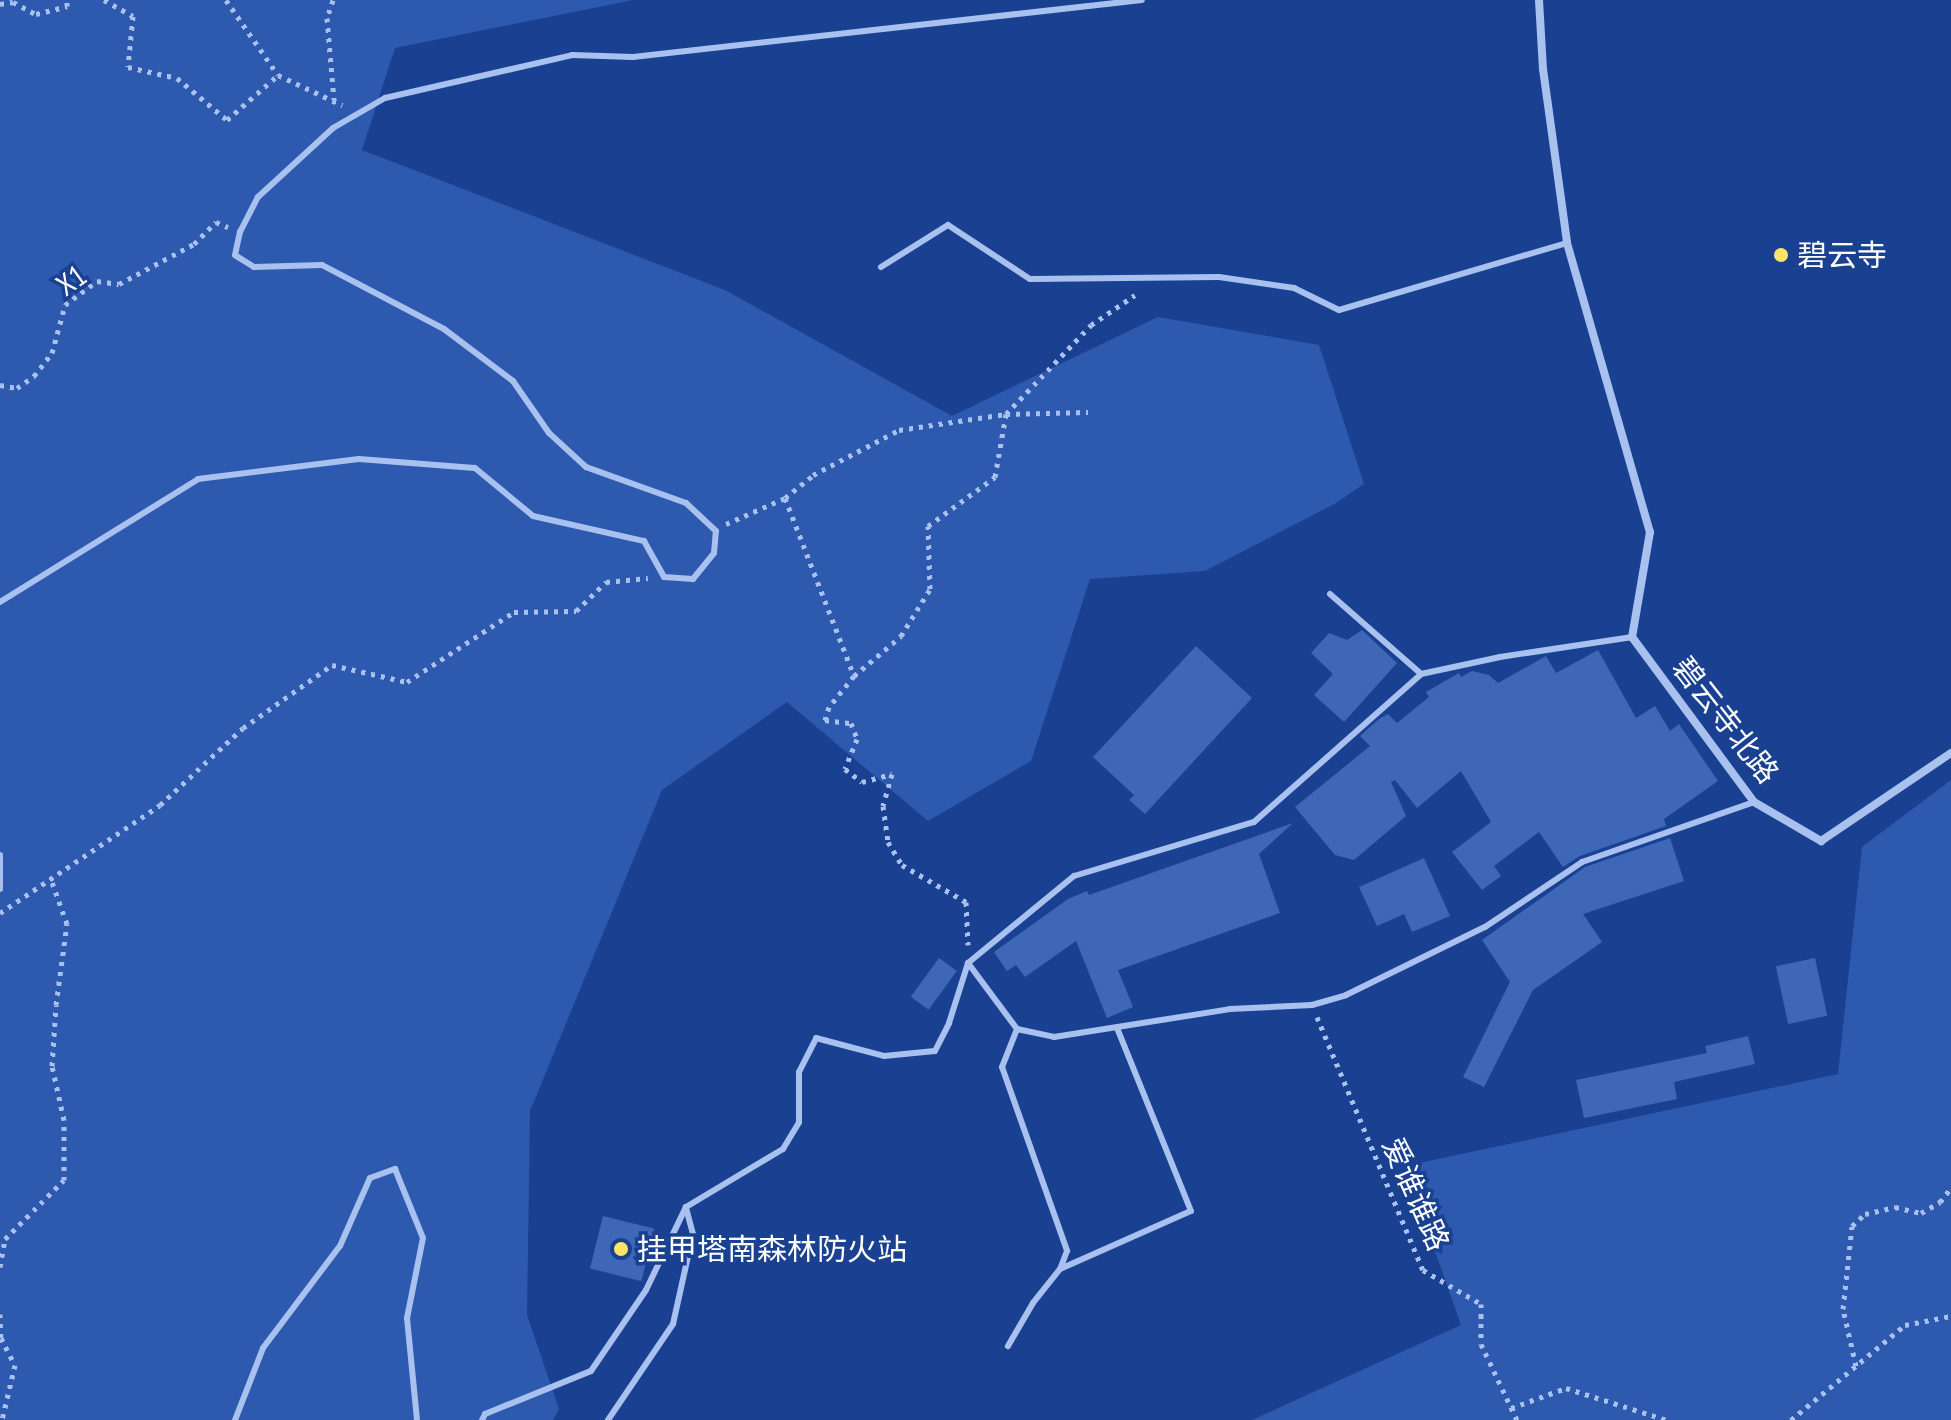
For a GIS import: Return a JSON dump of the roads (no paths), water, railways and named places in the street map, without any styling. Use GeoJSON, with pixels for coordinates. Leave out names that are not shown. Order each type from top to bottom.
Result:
{"type":"FeatureCollection","features":[{"type":"Feature","properties":{"kind":"street"},"geometry":{"type":"LineString","coordinates":[[1539,0],[1543,69],[1567,243],[1650,532],[1632,637]]}},
{"type":"Feature","properties":{"kind":"street","name":"碧云寺北路"},"geometry":{"type":"LineString","coordinates":[[1632,637],[1754,802],[1821,841],[1951,753]]}},
{"type":"Feature","properties":{"kind":"lane"},"geometry":{"type":"LineString","coordinates":[[0,602],[198,479],[359,459],[475,468],[533,516],[644,541],[664,577],[693,579],[714,553],[716,531],[686,503],[586,467],[549,433],[513,381],[444,329],[322,265],[254,267],[235,255],[240,232],[258,197],[333,128],[385,98],[572,55],[633,57],[1142,0]]}},
{"type":"Feature","properties":{"kind":"lane"},"geometry":{"type":"LineString","coordinates":[[881,267],[948,225],[1030,279],[1219,277],[1294,288],[1339,310],[1567,243]]}},
{"type":"Feature","properties":{"kind":"lane"},"geometry":{"type":"LineString","coordinates":[[1330,594],[1421,674]]}},
{"type":"Feature","properties":{"kind":"lane"},"geometry":{"type":"LineString","coordinates":[[482,1420],[485,1414],[591,1371],[646,1290],[686,1207],[783,1149],[799,1122],[799,1072],[816,1038],[884,1056],[935,1051],[949,1023],[968,963],[1074,876],[1254,822],[1421,674],[1500,657],[1632,637]]}},
{"type":"Feature","properties":{"kind":"lane"},"geometry":{"type":"LineString","coordinates":[[968,963],[1017,1029],[1054,1037],[1230,1009],[1312,1005],[1346,995],[1485,927],[1582,862],[1754,802]]}},
{"type":"Feature","properties":{"kind":"lane"},"geometry":{"type":"LineString","coordinates":[[0,855],[0,889]]}},
{"type":"Feature","properties":{"kind":"lane"},"geometry":{"type":"LineString","coordinates":[[1060,1269],[1191,1211],[1117,1028]]}},
{"type":"Feature","properties":{"kind":"lane"},"geometry":{"type":"LineString","coordinates":[[1008,1346],[1033,1303],[1060,1269],[1067,1251],[1002,1067],[1017,1029]]}},
{"type":"Feature","properties":{"kind":"lane"},"geometry":{"type":"LineString","coordinates":[[235,1420],[263,1348],[340,1246],[370,1178],[395,1169],[423,1238],[407,1318],[417,1420]]}},
{"type":"Feature","properties":{"kind":"lane"},"geometry":{"type":"LineString","coordinates":[[608,1420],[673,1324],[693,1234],[686,1207]]}},
{"type":"Feature","properties":{"kind":"place","name":"碧云寺"},"geometry":{"type":"Point","coordinates":[1781,255]}},
{"type":"Feature","properties":{"kind":"place","name":"挂甲塔南森林防火站"},"geometry":{"type":"Point","coordinates":[621,1249]}}]}
